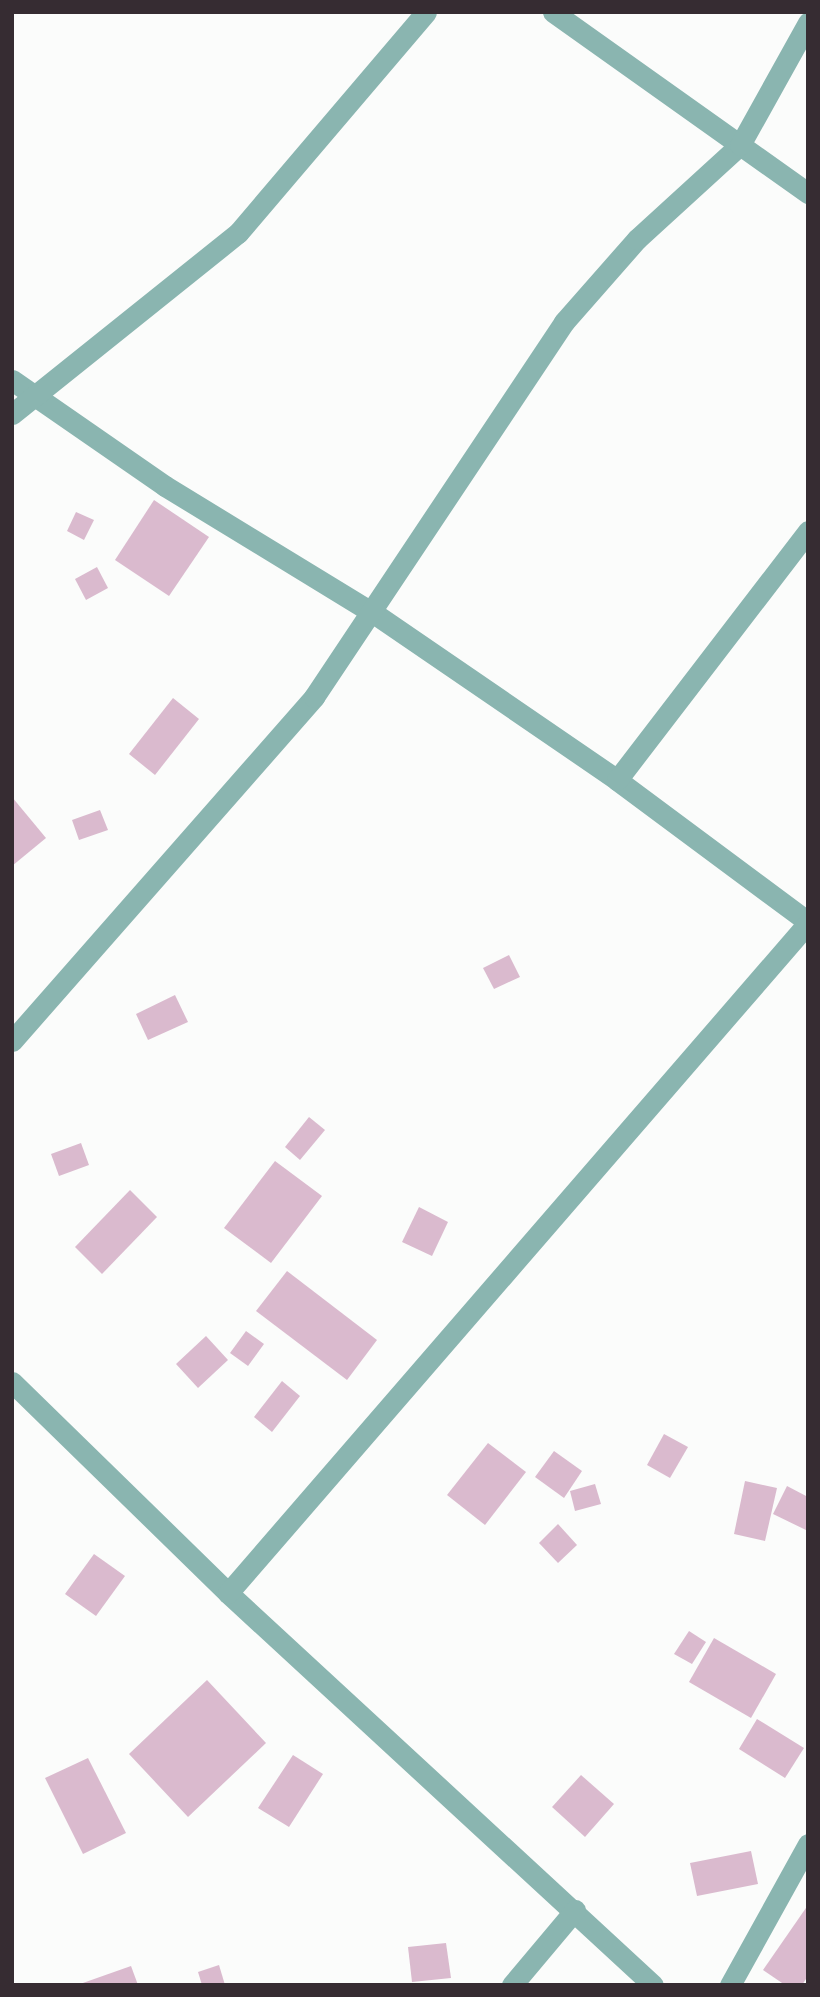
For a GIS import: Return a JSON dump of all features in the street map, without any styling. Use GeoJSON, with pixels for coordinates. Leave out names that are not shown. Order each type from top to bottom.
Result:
{"type":"FeatureCollection","features":[{"type":"Feature","properties":{"kind":"street"},"geometry":{"type":"LineString","coordinates":[[12,414],[238,233],[426,12]]}},
{"type":"Feature","properties":{"kind":"street"},"geometry":{"type":"LineString","coordinates":[[553,12],[808,193]]}},
{"type":"Feature","properties":{"kind":"street"},"geometry":{"type":"LineString","coordinates":[[12,1041],[314,698],[374,614],[564,322],[637,239],[740,145],[808,23]]}},
{"type":"Feature","properties":{"kind":"street"},"geometry":{"type":"LineString","coordinates":[[12,380],[164,486],[374,614],[617,780],[808,922],[228,1593]]}},
{"type":"Feature","properties":{"kind":"street"},"geometry":{"type":"LineString","coordinates":[[617,780],[804,543]]}},
{"type":"Feature","properties":{"kind":"street"},"geometry":{"type":"LineString","coordinates":[[12,1382],[228,1593],[575,1910],[653,1985]]}},
{"type":"Feature","properties":{"kind":"street"},"geometry":{"type":"LineString","coordinates":[[730,1985],[808,1844]]}},
{"type":"Feature","properties":{"kind":"street"},"geometry":{"type":"LineString","coordinates":[[512,1985],[575,1910]]}},
{"type":"Feature","properties":{"kind":"building"},"geometry":{"type":"Polygon","coordinates":[[[154,500],[209,537],[169,596],[115,560],[154,500]]]}},
{"type":"Feature","properties":{"kind":"building"},"geometry":{"type":"Polygon","coordinates":[[[76,512],[94,520],[84,540],[67,531],[76,512]]]}},
{"type":"Feature","properties":{"kind":"building"},"geometry":{"type":"Polygon","coordinates":[[[97,567],[108,588],[86,600],[75,579],[97,567]]]}},
{"type":"Feature","properties":{"kind":"building"},"geometry":{"type":"Polygon","coordinates":[[[173,698],[199,719],[155,775],[129,754],[173,698]]]}},
{"type":"Feature","properties":{"kind":"building"},"geometry":{"type":"Polygon","coordinates":[[[12,797],[46,838],[12,866],[12,797]]]}},
{"type":"Feature","properties":{"kind":"building"},"geometry":{"type":"Polygon","coordinates":[[[100,810],[108,830],[79,840],[72,820],[100,810]]]}},
{"type":"Feature","properties":{"kind":"building"},"geometry":{"type":"Polygon","coordinates":[[[509,955],[520,977],[494,989],[483,968],[509,955]]]}},
{"type":"Feature","properties":{"kind":"building"},"geometry":{"type":"Polygon","coordinates":[[[175,995],[188,1022],[148,1040],[136,1014],[175,995]]]}},
{"type":"Feature","properties":{"kind":"building"},"geometry":{"type":"Polygon","coordinates":[[[309,1117],[325,1130],[300,1160],[285,1147],[309,1117]]]}},
{"type":"Feature","properties":{"kind":"building"},"geometry":{"type":"Polygon","coordinates":[[[81,1143],[89,1165],[59,1176],[51,1154],[81,1143]]]}},
{"type":"Feature","properties":{"kind":"building"},"geometry":{"type":"Polygon","coordinates":[[[275,1161],[322,1196],[271,1263],[224,1228],[275,1161]]]}},
{"type":"Feature","properties":{"kind":"building"},"geometry":{"type":"Polygon","coordinates":[[[130,1190],[157,1217],[102,1274],[75,1247],[130,1190]]]}},
{"type":"Feature","properties":{"kind":"building"},"geometry":{"type":"Polygon","coordinates":[[[419,1207],[448,1222],[432,1256],[402,1242],[419,1207]]]}},
{"type":"Feature","properties":{"kind":"building"},"geometry":{"type":"Polygon","coordinates":[[[287,1271],[377,1340],[347,1380],[256,1311],[287,1271]]]}},
{"type":"Feature","properties":{"kind":"building"},"geometry":{"type":"Polygon","coordinates":[[[246,1331],[264,1344],[248,1366],[230,1353],[246,1331]]]}},
{"type":"Feature","properties":{"kind":"building"},"geometry":{"type":"Polygon","coordinates":[[[206,1336],[228,1360],[198,1388],[176,1364],[206,1336]]]}},
{"type":"Feature","properties":{"kind":"building"},"geometry":{"type":"Polygon","coordinates":[[[282,1381],[300,1396],[272,1432],[254,1417],[282,1381]]]}},
{"type":"Feature","properties":{"kind":"building"},"geometry":{"type":"Polygon","coordinates":[[[664,1434],[688,1447],[670,1478],[647,1465],[664,1434]]]}},
{"type":"Feature","properties":{"kind":"building"},"geometry":{"type":"Polygon","coordinates":[[[488,1443],[526,1472],[485,1525],[447,1495],[488,1443]]]}},
{"type":"Feature","properties":{"kind":"building"},"geometry":{"type":"Polygon","coordinates":[[[554,1451],[582,1471],[564,1498],[535,1477],[554,1451]]]}},
{"type":"Feature","properties":{"kind":"building"},"geometry":{"type":"Polygon","coordinates":[[[745,1481],[777,1488],[765,1541],[734,1534],[745,1481]]]}},
{"type":"Feature","properties":{"kind":"building"},"geometry":{"type":"Polygon","coordinates":[[[595,1484],[601,1504],[575,1511],[570,1491],[595,1484]]]}},
{"type":"Feature","properties":{"kind":"building"},"geometry":{"type":"Polygon","coordinates":[[[787,1486],[808,1497],[808,1531],[773,1514],[787,1486]]]}},
{"type":"Feature","properties":{"kind":"building"},"geometry":{"type":"Polygon","coordinates":[[[558,1524],[577,1545],[558,1563],[539,1543],[558,1524]]]}},
{"type":"Feature","properties":{"kind":"building"},"geometry":{"type":"Polygon","coordinates":[[[94,1554],[125,1576],[96,1616],[65,1594],[94,1554]]]}},
{"type":"Feature","properties":{"kind":"building"},"geometry":{"type":"Polygon","coordinates":[[[689,1631],[706,1642],[692,1664],[674,1654],[689,1631]]]}},
{"type":"Feature","properties":{"kind":"building"},"geometry":{"type":"Polygon","coordinates":[[[714,1638],[776,1674],[751,1718],[689,1682],[714,1638]]]}},
{"type":"Feature","properties":{"kind":"building"},"geometry":{"type":"Polygon","coordinates":[[[207,1680],[266,1743],[188,1817],[129,1754],[207,1680]]]}},
{"type":"Feature","properties":{"kind":"building"},"geometry":{"type":"Polygon","coordinates":[[[757,1719],[804,1748],[785,1778],[739,1749],[757,1719]]]}},
{"type":"Feature","properties":{"kind":"building"},"geometry":{"type":"Polygon","coordinates":[[[293,1755],[323,1774],[289,1827],[258,1808],[293,1755]]]}},
{"type":"Feature","properties":{"kind":"building"},"geometry":{"type":"Polygon","coordinates":[[[88,1758],[126,1833],[83,1854],[45,1778],[88,1758]]]}},
{"type":"Feature","properties":{"kind":"building"},"geometry":{"type":"Polygon","coordinates":[[[581,1775],[614,1804],[585,1837],[552,1807],[581,1775]]]}},
{"type":"Feature","properties":{"kind":"building"},"geometry":{"type":"Polygon","coordinates":[[[751,1851],[758,1884],[697,1896],[690,1863],[751,1851]]]}},
{"type":"Feature","properties":{"kind":"building"},"geometry":{"type":"Polygon","coordinates":[[[808,1905],[808,1976],[802,1985],[785,1985],[763,1970],[808,1905]]]}},
{"type":"Feature","properties":{"kind":"building"},"geometry":{"type":"Polygon","coordinates":[[[446,1943],[451,1978],[412,1982],[408,1947],[446,1943]]]}},
{"type":"Feature","properties":{"kind":"building"},"geometry":{"type":"Polygon","coordinates":[[[219,1965],[225,1985],[202,1985],[198,1972],[219,1965]]]}},
{"type":"Feature","properties":{"kind":"building"},"geometry":{"type":"Polygon","coordinates":[[[131,1966],[138,1985],[80,1985],[80,1984],[131,1966]]]}}]}
